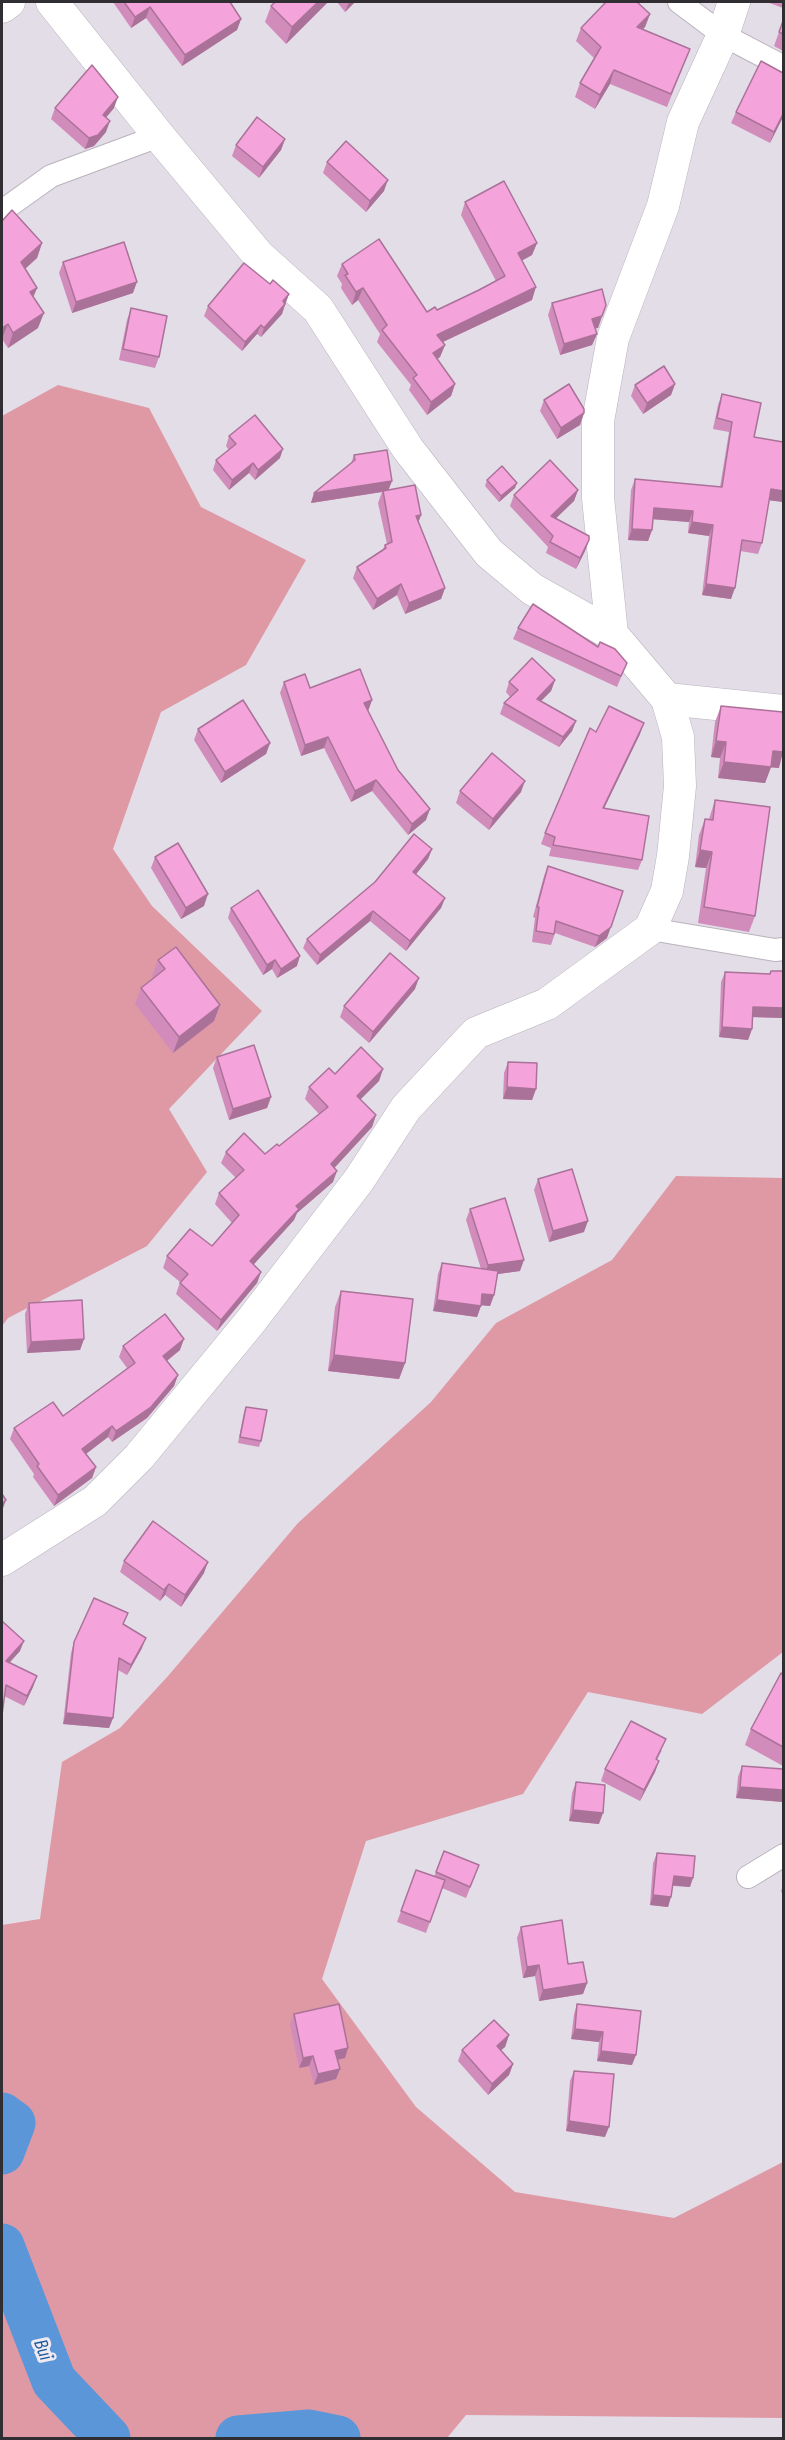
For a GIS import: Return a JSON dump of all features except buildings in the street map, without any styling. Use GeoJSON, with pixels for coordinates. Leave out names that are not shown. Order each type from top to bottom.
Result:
{"type":"FeatureCollection","features":[{"type":"Feature","properties":{"kind":"street"},"geometry":{"type":"LineString","coordinates":[[2,7],[9,2]]}},
{"type":"Feature","properties":{"kind":"street"},"geometry":{"type":"LineString","coordinates":[[2,1560],[95,1501],[139,1457],[251,1321],[345,1199],[406,1108],[476,1033],[547,1004],[650,929],[667,891],[680,786],[678,737],[667,699],[612,634],[532,589],[489,553],[408,449],[318,309],[259,256],[52,2]]}},
{"type":"Feature","properties":{"kind":"street"},"geometry":{"type":"LineString","coordinates":[[679,2],[723,35],[783,67]]}},
{"type":"Feature","properties":{"kind":"street"},"geometry":{"type":"LineString","coordinates":[[612,634],[598,498],[598,421],[613,338],[663,206],[683,122],[723,35],[734,2]]}},
{"type":"Feature","properties":{"kind":"street"},"geometry":{"type":"LineString","coordinates":[[2,211],[51,176],[159,136]]}},
{"type":"Feature","properties":{"kind":"street"},"geometry":{"type":"LineString","coordinates":[[667,699],[783,711]]}},
{"type":"Feature","properties":{"kind":"street"},"geometry":{"type":"LineString","coordinates":[[650,929],[775,950],[783,949]]}},
{"type":"Feature","properties":{"kind":"street"},"geometry":{"type":"LineString","coordinates":[[748,1877],[783,1855]]}},
{"type":"Feature","properties":{"kind":"shaded area"},"geometry":{"type":"Polygon","coordinates":[[[58,385],[149,408],[201,507],[306,560],[246,665],[161,712],[113,849],[152,906],[262,1011],[169,1109],[207,1172],[147,1246],[8,1318],[2,1326],[2,416],[58,385]]]}},
{"type":"Feature","properties":{"kind":"shaded area"},"geometry":{"type":"Polygon","coordinates":[[[676,1176],[783,1178],[783,1652],[702,1714],[588,1692],[523,1794],[366,1841],[322,1979],[416,2107],[515,2192],[674,2218],[783,2162],[783,2418],[466,2415],[447,2438],[2,2438],[2,1925],[40,1919],[62,1762],[120,1728],[168,1676],[298,1523],[431,1402],[496,1323],[612,1260],[676,1176]]]}},
{"type":"Feature","properties":{"kind":"waterway","name":"Bui"},"geometry":{"type":"LineString","coordinates":[[2,2115],[13,2123],[2,2152]]}},
{"type":"Feature","properties":{"kind":"waterway","name":"Bui"},"geometry":{"type":"LineString","coordinates":[[2,2246],[54,2381],[108,2438]]}},
{"type":"Feature","properties":{"kind":"waterway","name":"Bui"},"geometry":{"type":"LineString","coordinates":[[238,2438],[309,2432],[338,2438]]}}]}
